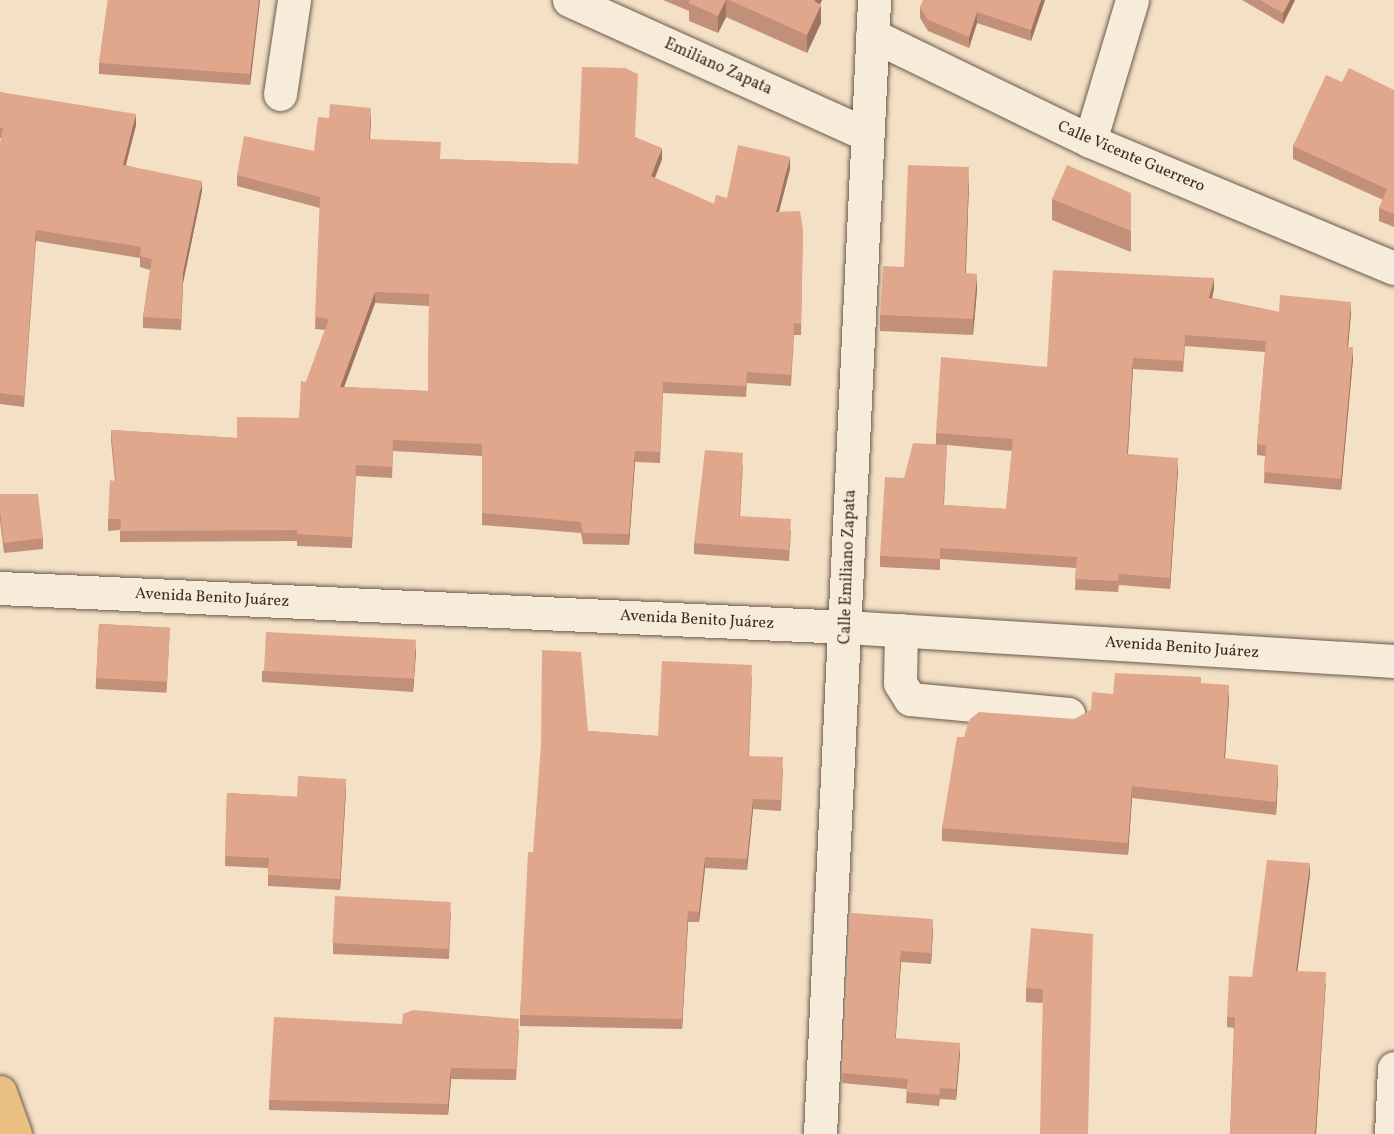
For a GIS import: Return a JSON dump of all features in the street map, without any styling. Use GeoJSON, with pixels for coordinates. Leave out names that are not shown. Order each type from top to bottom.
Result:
{"type":"FeatureCollection","features":[{"type":"Feature","properties":{"kind":"highway"},"geometry":{"type":"LineString","coordinates":[[0,1092],[15,1134]]}},
{"type":"Feature","properties":{"kind":"street"},"geometry":{"type":"LineString","coordinates":[[280,94],[294,0]]}},
{"type":"Feature","properties":{"kind":"street","name":"Emiliano Zapata"},"geometry":{"type":"LineString","coordinates":[[569,0],[866,134]]}},
{"type":"Feature","properties":{"kind":"street","name":"Calle Emiliano Zapata"},"geometry":{"type":"LineString","coordinates":[[820,1134],[846,627],[866,134],[874,0]]}},
{"type":"Feature","properties":{"kind":"street"},"geometry":{"type":"LineString","coordinates":[[1090,141],[1132,0]]}},
{"type":"Feature","properties":{"kind":"street","name":"Calle Vicente Guerrero"},"geometry":{"type":"LineString","coordinates":[[872,36],[1090,141],[1394,268]]}},
{"type":"Feature","properties":{"kind":"street","name":"Avenida Benito Juárez"},"geometry":{"type":"LineString","coordinates":[[0,588],[846,627],[1394,662]]}},
{"type":"Feature","properties":{"kind":"street"},"geometry":{"type":"LineString","coordinates":[[901,630],[900,683],[910,699],[1068,714]]}},
{"type":"Feature","properties":{"kind":"street"},"geometry":{"type":"LineString","coordinates":[[1390,1134],[1394,1068]]}},
{"type":"Feature","properties":{"kind":"building"},"geometry":{"type":"Polygon","coordinates":[[[108,0],[259,0],[250,74],[99,63],[108,0]]]}},
{"type":"Feature","properties":{"kind":"building"},"geometry":{"type":"Polygon","coordinates":[[[690,0],[726,0],[718,16],[689,3],[690,0]]]}},
{"type":"Feature","properties":{"kind":"building"},"geometry":{"type":"Polygon","coordinates":[[[729,0],[815,0],[821,5],[807,35],[729,0]]]}},
{"type":"Feature","properties":{"kind":"building"},"geometry":{"type":"Polygon","coordinates":[[[923,0],[1041,0],[1031,30],[977,12],[969,37],[928,20],[920,7],[923,0]]]}},
{"type":"Feature","properties":{"kind":"building"},"geometry":{"type":"Polygon","coordinates":[[[1260,0],[1290,0],[1283,13],[1260,0]]]}},
{"type":"Feature","properties":{"kind":"building"},"geometry":{"type":"Polygon","coordinates":[[[582,67],[625,68],[638,74],[635,137],[662,148],[651,176],[714,204],[716,195],[727,198],[738,145],[790,157],[776,212],[800,211],[803,229],[801,324],[794,323],[791,375],[747,372],[746,386],[663,382],[660,452],[635,451],[629,534],[583,533],[581,522],[482,513],[482,444],[393,440],[392,467],[356,465],[352,537],[297,534],[297,530],[120,531],[121,519],[108,519],[110,480],[116,481],[111,430],[237,438],[237,417],[299,418],[301,381],[306,382],[329,319],[315,317],[320,197],[237,175],[244,136],[314,151],[318,117],[329,118],[330,104],[371,108],[369,139],[441,142],[440,159],[578,164],[582,67]],[[375,292],[340,387],[428,391],[429,294],[375,292]]]}},
{"type":"Feature","properties":{"kind":"building"},"geometry":{"type":"Polygon","coordinates":[[[1349,68],[1394,90],[1394,214],[1379,208],[1387,189],[1293,146],[1326,75],[1342,82],[1349,68]]]}},
{"type":"Feature","properties":{"kind":"building"},"geometry":{"type":"Polygon","coordinates":[[[0,92],[136,114],[123,165],[202,181],[183,272],[181,319],[143,317],[152,259],[140,256],[141,247],[36,230],[24,396],[0,393],[0,146],[3,128],[0,128],[0,92]]]}},
{"type":"Feature","properties":{"kind":"building"},"geometry":{"type":"Polygon","coordinates":[[[908,165],[969,167],[965,273],[977,274],[973,319],[880,315],[883,266],[904,267],[908,165]]]}},
{"type":"Feature","properties":{"kind":"building"},"geometry":{"type":"Polygon","coordinates":[[[1067,165],[1131,193],[1131,231],[1052,199],[1067,165]]]}},
{"type":"Feature","properties":{"kind":"building"},"geometry":{"type":"Polygon","coordinates":[[[1053,270],[1214,278],[1209,298],[1279,312],[1280,295],[1351,302],[1347,347],[1353,347],[1341,479],[1264,472],[1266,445],[1257,444],[1266,341],[1185,335],[1183,361],[1133,358],[1127,454],[1178,458],[1170,578],[1119,574],[1118,581],[1075,579],[1077,557],[940,548],[940,559],[880,556],[885,477],[904,478],[913,443],[947,445],[943,505],[1006,509],[1013,439],[936,433],[941,357],[1047,367],[1053,270]]]}},
{"type":"Feature","properties":{"kind":"building"},"geometry":{"type":"Polygon","coordinates":[[[705,450],[743,453],[739,516],[791,519],[789,550],[694,543],[705,450]]]}},
{"type":"Feature","properties":{"kind":"building"},"geometry":{"type":"Polygon","coordinates":[[[0,494],[38,494],[43,538],[4,543],[0,494]]]}},
{"type":"Feature","properties":{"kind":"building"},"geometry":{"type":"Polygon","coordinates":[[[99,624],[170,628],[167,682],[96,678],[99,624]]]}},
{"type":"Feature","properties":{"kind":"building"},"geometry":{"type":"Polygon","coordinates":[[[266,632],[416,640],[414,679],[264,671],[266,632]]]}},
{"type":"Feature","properties":{"kind":"building"},"geometry":{"type":"Polygon","coordinates":[[[542,650],[581,652],[588,731],[658,736],[662,661],[752,665],[748,756],[783,757],[781,800],[753,799],[747,859],[705,857],[699,912],[688,911],[682,1019],[520,1015],[528,852],[533,852],[541,746],[542,650]]]}},
{"type":"Feature","properties":{"kind":"building"},"geometry":{"type":"Polygon","coordinates":[[[1115,673],[1201,677],[1201,683],[1229,685],[1224,758],[1278,765],[1276,802],[1132,786],[1128,843],[942,828],[957,737],[964,737],[969,720],[979,712],[1075,719],[1091,710],[1092,692],[1113,694],[1115,673]]]}},
{"type":"Feature","properties":{"kind":"building"},"geometry":{"type":"Polygon","coordinates":[[[298,776],[346,779],[340,879],[268,875],[269,858],[225,856],[227,793],[297,797],[298,776]]]}},
{"type":"Feature","properties":{"kind":"building"},"geometry":{"type":"Polygon","coordinates":[[[1267,860],[1310,863],[1296,971],[1326,972],[1315,1134],[1230,1134],[1235,1017],[1227,1017],[1229,976],[1252,977],[1267,860]]]}},
{"type":"Feature","properties":{"kind":"building"},"geometry":{"type":"Polygon","coordinates":[[[335,896],[451,902],[448,949],[333,943],[335,896]]]}},
{"type":"Feature","properties":{"kind":"building"},"geometry":{"type":"Polygon","coordinates":[[[851,913],[933,919],[931,953],[901,951],[895,1038],[960,1043],[956,1089],[940,1088],[939,1095],[906,1092],[908,1079],[842,1073],[851,913]]]}},
{"type":"Feature","properties":{"kind":"building"},"geometry":{"type":"Polygon","coordinates":[[[1031,928],[1093,934],[1088,1134],[1040,1134],[1043,989],[1026,988],[1031,928]]]}},
{"type":"Feature","properties":{"kind":"building"},"geometry":{"type":"Polygon","coordinates":[[[413,1010],[519,1019],[516,1069],[451,1068],[448,1104],[269,1100],[274,1017],[402,1024],[403,1014],[413,1010]]]}}]}
